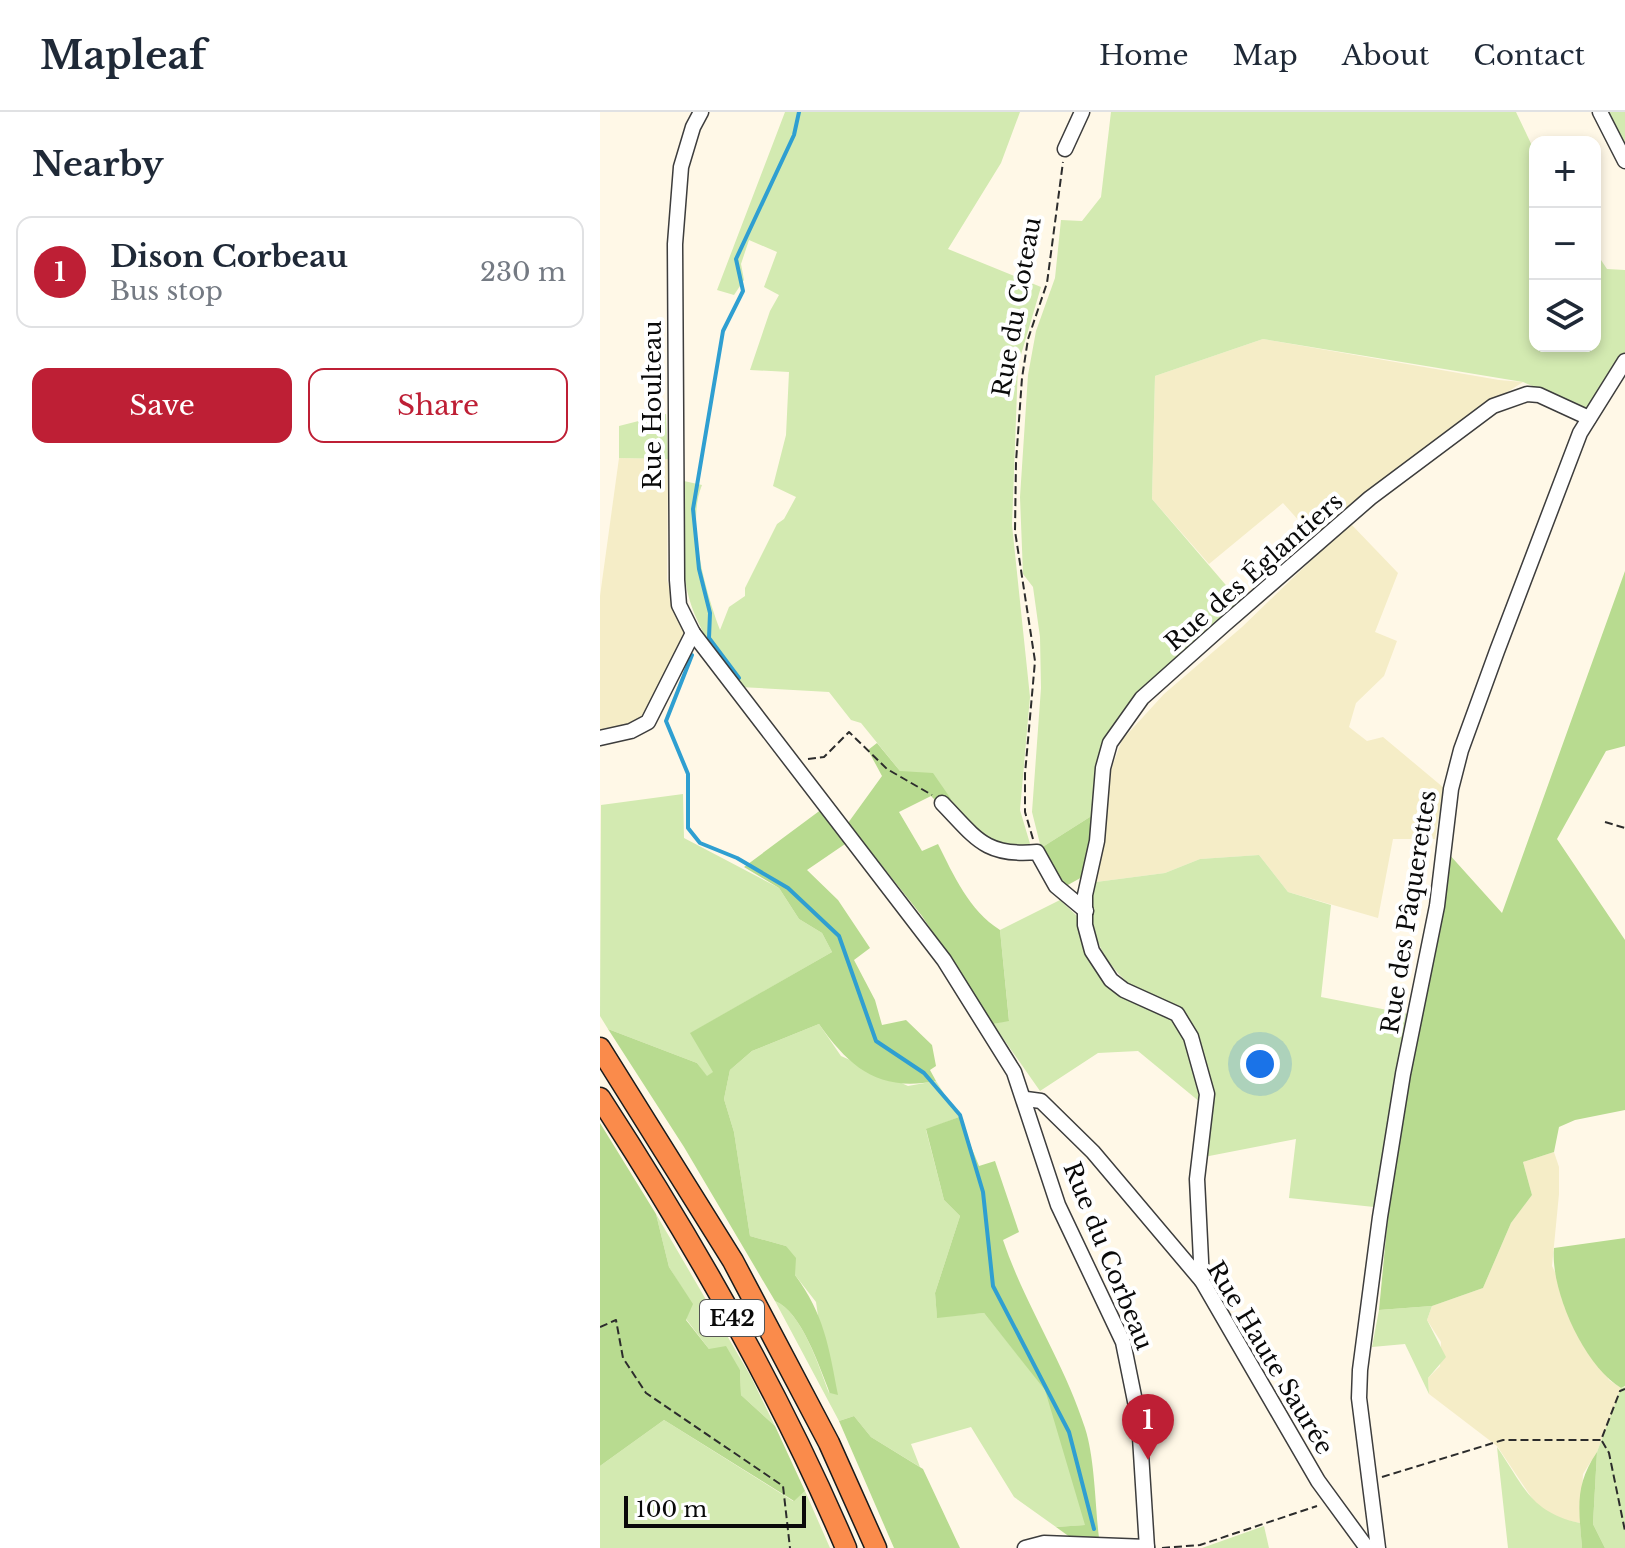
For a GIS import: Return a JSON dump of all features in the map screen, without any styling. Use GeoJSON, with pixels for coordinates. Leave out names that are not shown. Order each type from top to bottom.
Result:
{"type":"FeatureCollection","features":[{"type":"Feature","properties":{"kind":"highway","name":"E42"},"geometry":{"type":"LineString","coordinates":[[600,1048],[741,1274],[822,1430],[876,1548]]}},
{"type":"Feature","properties":{"kind":"highway","name":"E42"},"geometry":{"type":"LineString","coordinates":[[600,1098],[715,1286],[758,1366],[846,1548]]}},
{"type":"Feature","properties":{"kind":"street","name":"Rue Houlteau"},"geometry":{"type":"LineString","coordinates":[[701,112],[681,167],[675,244],[679,605],[693,633],[767,729]]}},
{"type":"Feature","properties":{"kind":"street"},"geometry":{"type":"LineString","coordinates":[[1065,149],[1082,112]]}},
{"type":"Feature","properties":{"kind":"street"},"geometry":{"type":"LineString","coordinates":[[1600,112],[1625,161]]}},
{"type":"Feature","properties":{"kind":"street","name":"Rue des Pâquerettes"},"geometry":{"type":"LineString","coordinates":[[1378,1548],[1359,1398],[1362,1359],[1403,1074],[1437,906],[1451,789],[1461,750],[1497,651],[1589,418],[1625,361]]}},
{"type":"Feature","properties":{"kind":"street","name":"Rue des Églantiers"},"geometry":{"type":"LineString","coordinates":[[1202,1281],[1197,1179],[1207,1094],[1191,1037],[1177,1014],[1124,990],[1101,967],[1092,951],[1085,895],[1097,841],[1106,756],[1124,719],[1142,698],[1370,498],[1493,406],[1527,394],[1539,395],[1589,418]]}},
{"type":"Feature","properties":{"kind":"street"},"geometry":{"type":"LineString","coordinates":[[600,738],[631,731],[648,722],[693,633]]}},
{"type":"Feature","properties":{"kind":"street","name":"Rue du Corbeau"},"geometry":{"type":"LineString","coordinates":[[767,729],[944,960],[1014,1072],[1026,1099],[1058,1205],[1107,1304],[1130,1368],[1139,1421],[1147,1548]]}},
{"type":"Feature","properties":{"kind":"street"},"geometry":{"type":"LineString","coordinates":[[942,803],[993,851],[1012,855],[1037,852],[1056,886],[1086,911]]}},
{"type":"Feature","properties":{"kind":"street","name":"Rue Haute Saurée"},"geometry":{"type":"LineString","coordinates":[[1026,1099],[1041,1101],[1093,1152],[1202,1281],[1318,1481],[1367,1548]]}},
{"type":"Feature","properties":{"kind":"street"},"geometry":{"type":"LineString","coordinates":[[1025,1548],[1044,1543],[1147,1548]]}},
{"type":"Feature","properties":{"kind":"path","name":"Rue du Coteau"},"geometry":{"type":"LineString","coordinates":[[1037,852],[1025,812],[1035,661],[1015,531],[1022,378],[1028,339],[1047,283],[1065,149]]}},
{"type":"Feature","properties":{"kind":"path"},"geometry":{"type":"LineString","coordinates":[[788,757],[815,760],[824,757],[849,732],[887,769],[942,803]]}},
{"type":"Feature","properties":{"kind":"path"},"geometry":{"type":"LineString","coordinates":[[1605,822],[1625,828]]}},
{"type":"Feature","properties":{"kind":"path"},"geometry":{"type":"LineString","coordinates":[[600,1327],[616,1320],[623,1358],[646,1393],[783,1486],[790,1548]]}},
{"type":"Feature","properties":{"kind":"path"},"geometry":{"type":"LineString","coordinates":[[1601,1440],[1620,1391],[1625,1389]]}},
{"type":"Feature","properties":{"kind":"path"},"geometry":{"type":"LineString","coordinates":[[1368,1481],[1503,1440],[1601,1440]]}},
{"type":"Feature","properties":{"kind":"path"},"geometry":{"type":"LineString","coordinates":[[1601,1440],[1609,1453],[1625,1531]]}},
{"type":"Feature","properties":{"kind":"path"},"geometry":{"type":"LineString","coordinates":[[1147,1548],[1200,1545],[1334,1501]]}},
{"type":"Feature","properties":{"kind":"shaded area"},"geometry":{"type":"Polygon","coordinates":[[[1263,339],[1523,382],[1481,409],[1318,542],[1283,503],[1209,564],[1152,499],[1155,376],[1263,339]]]}},
{"type":"Feature","properties":{"kind":"shaded area"},"geometry":{"type":"Polygon","coordinates":[[[619,458],[668,459],[667,580],[685,638],[646,717],[629,727],[600,734],[600,596],[619,458]]]}},
{"type":"Feature","properties":{"kind":"shaded area"},"geometry":{"type":"Polygon","coordinates":[[[1350,523],[1398,573],[1375,632],[1397,641],[1384,676],[1356,703],[1349,727],[1367,741],[1383,737],[1444,788],[1435,839],[1393,839],[1378,918],[1288,892],[1259,855],[1200,859],[1165,873],[1096,882],[1110,772],[1122,740],[1164,694],[1242,627],[1350,523]]]}},
{"type":"Feature","properties":{"kind":"shaded area"},"geometry":{"type":"Polygon","coordinates":[[[1554,1152],[1559,1167],[1559,1194],[1552,1266],[1609,1380],[1621,1388],[1597,1452],[1583,1474],[1580,1523],[1555,1518],[1538,1507],[1497,1446],[1429,1394],[1428,1378],[1440,1366],[1441,1342],[1427,1320],[1432,1306],[1483,1288],[1511,1223],[1532,1195],[1523,1162],[1554,1152]]]}},
{"type":"Feature","properties":{"kind":"green space"},"geometry":{"type":"Polygon","coordinates":[[[785,112],[1020,112],[1001,163],[948,249],[1041,287],[1018,365],[1012,525],[1030,697],[1020,810],[1031,847],[1004,851],[979,837],[948,801],[900,771],[861,723],[851,720],[829,692],[740,687],[704,634],[694,612],[684,569],[684,481],[702,485],[696,518],[697,538],[704,578],[720,630],[729,607],[745,596],[745,588],[777,524],[784,519],[796,497],[773,486],[786,435],[789,372],[750,370],[770,311],[779,295],[764,287],[777,252],[749,240],[741,264],[744,280],[734,295],[717,290],[785,112]]]}},
{"type":"Feature","properties":{"kind":"green space"},"geometry":{"type":"Polygon","coordinates":[[[1111,112],[1516,112],[1529,139],[1529,352],[1601,352],[1601,260],[1607,269],[1625,270],[1625,356],[1588,409],[1523,382],[1263,339],[1155,376],[1152,499],[1243,605],[1104,742],[1093,815],[1041,848],[1032,812],[1041,688],[1040,637],[1033,587],[1023,574],[1020,497],[1028,375],[1036,331],[1055,278],[1061,220],[1082,221],[1101,197],[1111,112]]]}},
{"type":"Feature","properties":{"kind":"green space"},"geometry":{"type":"Polygon","coordinates":[[[1606,112],[1625,112],[1625,147],[1606,112]]]}},
{"type":"Feature","properties":{"kind":"green space"},"geometry":{"type":"Polygon","coordinates":[[[666,414],[668,459],[619,458],[619,426],[666,414]]]}},
{"type":"Feature","properties":{"kind":"green space"},"geometry":{"type":"Polygon","coordinates":[[[1625,571],[1625,746],[1606,751],[1557,839],[1625,940],[1625,1110],[1575,1120],[1559,1127],[1554,1152],[1523,1162],[1532,1195],[1511,1223],[1483,1288],[1432,1306],[1379,1310],[1390,1195],[1448,853],[1502,913],[1625,571]]]}},
{"type":"Feature","properties":{"kind":"green space"},"geometry":{"type":"Polygon","coordinates":[[[877,743],[900,771],[933,773],[951,799],[942,807],[931,796],[899,812],[922,851],[938,844],[971,902],[1000,930],[1009,1021],[993,1024],[922,916],[848,823],[882,776],[868,750],[877,743]]]}},
{"type":"Feature","properties":{"kind":"green space"},"geometry":{"type":"Polygon","coordinates":[[[683,794],[684,838],[779,888],[799,919],[822,933],[832,952],[691,1033],[714,1072],[707,1077],[697,1063],[608,1029],[600,1016],[601,805],[683,794]]]}},
{"type":"Feature","properties":{"kind":"green space"},"geometry":{"type":"Polygon","coordinates":[[[822,809],[848,842],[807,870],[838,900],[870,948],[854,960],[875,1000],[882,1025],[906,1020],[932,1045],[936,1066],[930,1070],[936,1081],[916,1084],[882,1079],[868,1073],[842,1053],[819,1024],[752,1051],[730,1070],[724,1099],[734,1132],[750,1236],[786,1246],[796,1258],[795,1275],[819,1317],[838,1395],[830,1393],[801,1328],[785,1307],[775,1301],[684,1147],[608,1029],[697,1063],[707,1076],[713,1072],[690,1033],[832,952],[822,933],[799,919],[779,888],[744,867],[822,809]]]}},
{"type":"Feature","properties":{"kind":"green space"},"geometry":{"type":"Polygon","coordinates":[[[1093,815],[1092,851],[1084,876],[1066,886],[1041,848],[1093,815]]]}},
{"type":"Feature","properties":{"kind":"green space"},"geometry":{"type":"Polygon","coordinates":[[[1259,855],[1288,892],[1331,905],[1321,997],[1413,1015],[1374,1207],[1289,1198],[1296,1139],[1204,1157],[1214,1103],[1187,1016],[1132,986],[1111,965],[1097,939],[1091,910],[1096,882],[1165,873],[1200,859],[1259,855]]]}},
{"type":"Feature","properties":{"kind":"green space"},"geometry":{"type":"Polygon","coordinates":[[[1060,900],[1077,916],[1099,969],[1172,1013],[1187,1034],[1206,1107],[1138,1051],[1098,1053],[1040,1091],[993,1024],[1009,1020],[1000,930],[1060,900]]]}},
{"type":"Feature","properties":{"kind":"green space"},"geometry":{"type":"Polygon","coordinates":[[[819,1024],[841,1056],[908,1086],[936,1081],[959,1117],[926,1130],[944,1200],[960,1216],[935,1293],[937,1317],[984,1313],[1046,1390],[1086,1525],[1056,1527],[1014,1497],[971,1427],[911,1444],[920,1467],[871,1437],[854,1416],[839,1421],[775,1301],[785,1307],[801,1328],[829,1393],[816,1302],[795,1275],[786,1246],[750,1236],[734,1132],[724,1099],[730,1070],[752,1051],[819,1024]]]}},
{"type":"Feature","properties":{"kind":"green space"},"geometry":{"type":"Polygon","coordinates":[[[959,1117],[979,1166],[995,1161],[1019,1232],[1003,1240],[1085,1428],[1093,1468],[1099,1538],[1074,1540],[1056,1527],[1085,1525],[1045,1390],[984,1313],[937,1318],[935,1293],[960,1216],[944,1200],[926,1129],[959,1117]]]}},
{"type":"Feature","properties":{"kind":"green space"},"geometry":{"type":"Polygon","coordinates":[[[600,1123],[656,1214],[669,1267],[693,1304],[686,1320],[709,1349],[726,1346],[740,1370],[741,1395],[775,1426],[805,1491],[794,1501],[664,1420],[600,1466],[600,1123]]]}},
{"type":"Feature","properties":{"kind":"green space"},"geometry":{"type":"Polygon","coordinates":[[[656,1214],[750,1375],[775,1426],[741,1395],[740,1370],[709,1349],[686,1319],[692,1304],[669,1267],[656,1214]]]}},
{"type":"Feature","properties":{"kind":"green space"},"geometry":{"type":"Polygon","coordinates":[[[1625,1238],[1625,1386],[1621,1388],[1594,1363],[1572,1326],[1558,1284],[1554,1248],[1625,1238]]]}},
{"type":"Feature","properties":{"kind":"green space"},"geometry":{"type":"Polygon","coordinates":[[[1432,1306],[1427,1320],[1446,1357],[1428,1378],[1429,1394],[1405,1344],[1372,1347],[1379,1310],[1432,1306]]]}},
{"type":"Feature","properties":{"kind":"green space"},"geometry":{"type":"Polygon","coordinates":[[[1625,1387],[1625,1548],[1605,1548],[1593,1524],[1597,1452],[1621,1388],[1625,1387]]]}},
{"type":"Feature","properties":{"kind":"green space"},"geometry":{"type":"Polygon","coordinates":[[[854,1416],[871,1437],[923,1469],[960,1548],[894,1548],[839,1421],[854,1416]]]}},
{"type":"Feature","properties":{"kind":"green space"},"geometry":{"type":"Polygon","coordinates":[[[664,1420],[793,1501],[805,1491],[830,1548],[600,1548],[600,1466],[664,1420]]]}},
{"type":"Feature","properties":{"kind":"green space"},"geometry":{"type":"Polygon","coordinates":[[[1497,1447],[1530,1496],[1550,1512],[1580,1523],[1582,1548],[1508,1548],[1497,1447]]]}},
{"type":"Feature","properties":{"kind":"green space"},"geometry":{"type":"Polygon","coordinates":[[[1597,1452],[1593,1524],[1605,1548],[1582,1548],[1581,1487],[1597,1452]]]}},
{"type":"Feature","properties":{"kind":"green space"},"geometry":{"type":"Polygon","coordinates":[[[1264,1526],[1269,1548],[1202,1548],[1264,1526]]]}},
{"type":"Feature","properties":{"kind":"waterway"},"geometry":{"type":"LineString","coordinates":[[739,678],[709,638],[710,613],[699,569],[693,509],[723,331],[743,291],[736,259],[794,135],[799,112]]}},
{"type":"Feature","properties":{"kind":"waterway"},"geometry":{"type":"LineString","coordinates":[[692,655],[666,721],[688,774],[688,828],[700,843],[737,858],[788,888],[839,936],[876,1041],[924,1073],[960,1115],[983,1192],[993,1286],[1069,1432],[1094,1529]]}},
{"type":"Feature","properties":{"kind":"place","name":"Dison Corbeau"},"geometry":{"type":"Point","coordinates":[1148,1460]}}]}
